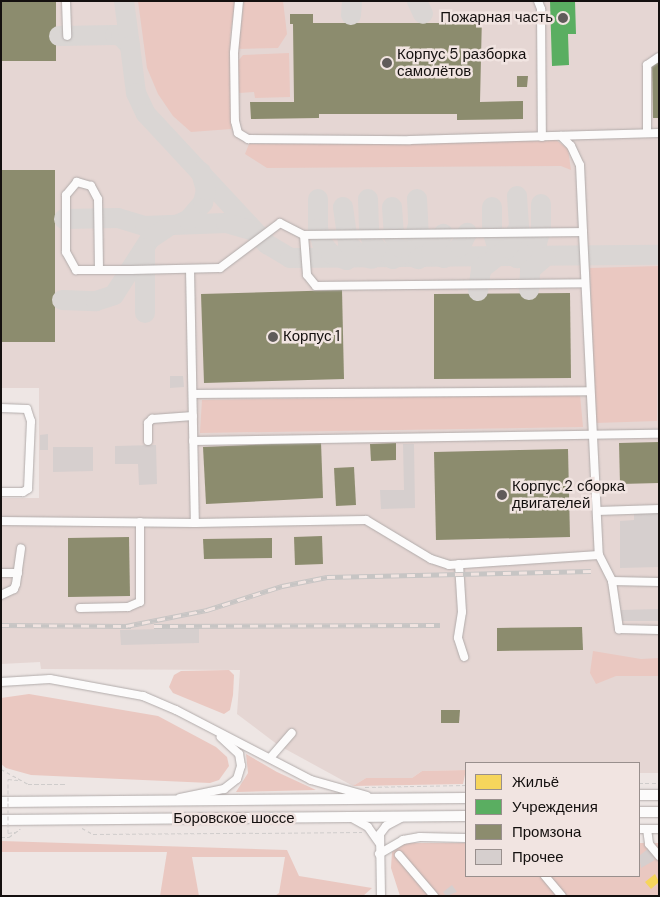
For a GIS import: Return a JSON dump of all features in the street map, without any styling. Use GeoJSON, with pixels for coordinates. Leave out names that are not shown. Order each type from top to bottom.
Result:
{"type":"FeatureCollection","features":[{"type":"Feature","properties":{"kind":"main road"},"geometry":{"type":"LineString","coordinates":[[640,795],[659,795]]}},
{"type":"Feature","properties":{"kind":"main road","name":"Боровское шоссе"},"geometry":{"type":"LineString","coordinates":[[1,802],[465,798]]}},
{"type":"Feature","properties":{"kind":"main road"},"geometry":{"type":"LineString","coordinates":[[640,812],[659,812]]}},
{"type":"Feature","properties":{"kind":"main road","name":"Боровское шоссе"},"geometry":{"type":"LineString","coordinates":[[1,820],[465,816]]}},
{"type":"Feature","properties":{"kind":"street"},"geometry":{"type":"LineString","coordinates":[[66,1],[67,36]]}},
{"type":"Feature","properties":{"kind":"street"},"geometry":{"type":"LineString","coordinates":[[239,1],[234,53],[235,121],[238,133],[248,139],[542,137],[659,133]]}},
{"type":"Feature","properties":{"kind":"street"},"geometry":{"type":"LineString","coordinates":[[538,1],[541,9],[542,137]]}},
{"type":"Feature","properties":{"kind":"street"},"geometry":{"type":"LineString","coordinates":[[647,133],[647,65],[659,57]]}},
{"type":"Feature","properties":{"kind":"street"},"geometry":{"type":"LineString","coordinates":[[561,136],[571,146],[580,165],[589,391],[599,555],[612,581],[618,629],[659,630]]}},
{"type":"Feature","properties":{"kind":"street"},"geometry":{"type":"LineString","coordinates":[[99,270],[98,199],[90,186],[77,182],[66,195],[68,260],[76,270],[99,270],[190,269],[226,266],[280,223],[304,235],[583,232]]}},
{"type":"Feature","properties":{"kind":"street"},"geometry":{"type":"LineString","coordinates":[[304,235],[307,275],[316,286],[584,283]]}},
{"type":"Feature","properties":{"kind":"street"},"geometry":{"type":"LineString","coordinates":[[190,269],[194,523]]}},
{"type":"Feature","properties":{"kind":"street"},"geometry":{"type":"LineString","coordinates":[[193,394],[589,391]]}},
{"type":"Feature","properties":{"kind":"street"},"geometry":{"type":"LineString","coordinates":[[1,408],[27,408],[31,421],[28,489],[23,492],[1,492]]}},
{"type":"Feature","properties":{"kind":"street"},"geometry":{"type":"LineString","coordinates":[[148,441],[148,423],[152,419],[193,416]]}},
{"type":"Feature","properties":{"kind":"street"},"geometry":{"type":"LineString","coordinates":[[193,442],[659,434]]}},
{"type":"Feature","properties":{"kind":"street"},"geometry":{"type":"LineString","coordinates":[[597,511],[659,509]]}},
{"type":"Feature","properties":{"kind":"street"},"geometry":{"type":"LineString","coordinates":[[1,521],[194,523],[366,520],[431,560],[459,564],[599,555]]}},
{"type":"Feature","properties":{"kind":"street"},"geometry":{"type":"LineString","coordinates":[[80,608],[128,607],[140,602],[140,522]]}},
{"type":"Feature","properties":{"kind":"street"},"geometry":{"type":"LineString","coordinates":[[1,595],[14,589],[21,548]]}},
{"type":"Feature","properties":{"kind":"street"},"geometry":{"type":"LineString","coordinates":[[459,564],[462,612],[458,638],[464,657]]}},
{"type":"Feature","properties":{"kind":"street"},"geometry":{"type":"LineString","coordinates":[[1,573],[18,573]]}},
{"type":"Feature","properties":{"kind":"street"},"geometry":{"type":"LineString","coordinates":[[612,581],[659,582]]}},
{"type":"Feature","properties":{"kind":"street"},"geometry":{"type":"LineString","coordinates":[[1,682],[44,678],[98,686],[155,700],[323,785],[383,799]]}},
{"type":"Feature","properties":{"kind":"street"},"geometry":{"type":"LineString","coordinates":[[173,800],[224,789],[238,777],[241,761],[235,748],[203,724]]}},
{"type":"Feature","properties":{"kind":"street"},"geometry":{"type":"LineString","coordinates":[[270,758],[292,733]]}},
{"type":"Feature","properties":{"kind":"street"},"geometry":{"type":"LineString","coordinates":[[351,818],[368,827],[379,843]]}},
{"type":"Feature","properties":{"kind":"street"},"geometry":{"type":"LineString","coordinates":[[381,896],[379,843],[383,829],[403,818]]}},
{"type":"Feature","properties":{"kind":"street"},"geometry":{"type":"LineString","coordinates":[[659,829],[643,829],[649,844],[659,856]]}},
{"type":"Feature","properties":{"kind":"street"},"geometry":{"type":"LineString","coordinates":[[379,854],[403,840],[420,837],[465,838]]}},
{"type":"Feature","properties":{"kind":"street"},"geometry":{"type":"LineString","coordinates":[[399,855],[434,896]]}},
{"type":"Feature","properties":{"kind":"street"},"geometry":{"type":"LineString","coordinates":[[546,877],[562,896]]}},
{"type":"Feature","properties":{"kind":"path"},"geometry":{"type":"LineString","coordinates":[[1,769],[28,784],[66,784]]}},
{"type":"Feature","properties":{"kind":"path"},"geometry":{"type":"LineString","coordinates":[[16,832],[8,833],[8,779],[19,780]]}},
{"type":"Feature","properties":{"kind":"path"},"geometry":{"type":"LineString","coordinates":[[640,783],[659,783]]}},
{"type":"Feature","properties":{"kind":"path"},"geometry":{"type":"LineString","coordinates":[[359,787],[465,784]]}},
{"type":"Feature","properties":{"kind":"path"},"geometry":{"type":"LineString","coordinates":[[74,828],[93,834],[354,831],[370,834]]}},
{"type":"Feature","properties":{"kind":"path"},"geometry":{"type":"LineString","coordinates":[[1,837],[8,838],[21,829]]}},
{"type":"Feature","properties":{"kind":"shaded area"},"geometry":{"type":"Polygon","coordinates":[[[1,1],[659,1],[659,773],[640,773],[640,762],[465,762],[465,770],[422,771],[412,778],[366,778],[353,786],[278,745],[237,714],[240,670],[41,669],[40,662],[1,664],[1,498],[39,498],[39,388],[1,388],[1,1]]]}},
{"type":"Feature","properties":{"kind":"shaded area"},"geometry":{"type":"Polygon","coordinates":[[[138,1],[235,1],[230,36],[231,129],[191,132],[173,116],[158,94],[147,68],[138,1]]]}},
{"type":"Feature","properties":{"kind":"shaded area"},"geometry":{"type":"Polygon","coordinates":[[[244,1],[283,1],[287,34],[278,48],[238,49],[244,1]]]}},
{"type":"Feature","properties":{"kind":"shaded area"},"geometry":{"type":"Polygon","coordinates":[[[289,53],[290,97],[255,98],[254,92],[239,93],[238,61],[243,55],[289,53]]]}},
{"type":"Feature","properties":{"kind":"shaded area"},"geometry":{"type":"Polygon","coordinates":[[[556,140],[568,149],[571,170],[561,166],[267,168],[245,154],[249,144],[556,140]]]}},
{"type":"Feature","properties":{"kind":"shaded area"},"geometry":{"type":"Polygon","coordinates":[[[659,266],[657,421],[595,423],[590,268],[659,266]]]}},
{"type":"Feature","properties":{"kind":"shaded area"},"geometry":{"type":"Polygon","coordinates":[[[580,395],[583,427],[200,433],[202,400],[580,395]]]}},
{"type":"Feature","properties":{"kind":"shaded area"},"geometry":{"type":"Polygon","coordinates":[[[593,651],[641,659],[659,658],[659,676],[616,676],[596,684],[590,673],[593,651]]]}},
{"type":"Feature","properties":{"kind":"shaded area"},"geometry":{"type":"Polygon","coordinates":[[[229,670],[234,675],[233,695],[230,710],[224,714],[173,693],[169,687],[174,675],[181,671],[229,670]]]}},
{"type":"Feature","properties":{"kind":"shaded area"},"geometry":{"type":"Polygon","coordinates":[[[29,694],[158,716],[216,747],[227,757],[229,766],[219,780],[210,783],[31,775],[6,768],[1,764],[1,698],[29,694]]]}},
{"type":"Feature","properties":{"kind":"shaded area"},"geometry":{"type":"Polygon","coordinates":[[[246,754],[277,772],[316,790],[236,792],[248,773],[246,754]]]}},
{"type":"Feature","properties":{"kind":"shaded area"},"geometry":{"type":"Polygon","coordinates":[[[465,770],[465,775],[463,784],[353,786],[366,778],[412,778],[422,771],[465,770]]]}},
{"type":"Feature","properties":{"kind":"shaded area"},"geometry":{"type":"Polygon","coordinates":[[[1,841],[287,850],[299,876],[372,888],[363,896],[275,896],[279,893],[285,857],[192,857],[199,896],[160,896],[167,852],[1,852],[1,841]]]}},
{"type":"Feature","properties":{"kind":"shaded area"},"geometry":{"type":"Polygon","coordinates":[[[405,843],[465,843],[465,877],[640,877],[640,843],[659,843],[659,896],[400,896],[391,868],[392,852],[405,843]]]}},
{"type":"Feature","properties":{"kind":"building: Жильё"},"geometry":{"type":"Polygon","coordinates":[[[655,874],[659,882],[651,889],[645,882],[655,874]]]}},
{"type":"Feature","properties":{"kind":"building: Учреждения","name":"Пожарная часть"},"geometry":{"type":"Polygon","coordinates":[[[550,1],[575,1],[576,34],[568,34],[569,65],[552,66],[550,1]]]}},
{"type":"Feature","properties":{"kind":"building: Промзона"},"geometry":{"type":"Polygon","coordinates":[[[1,1],[56,1],[56,61],[1,61],[1,1]]]}},
{"type":"Feature","properties":{"kind":"building: Промзона","name":"Корпус 5 разборка самолётов"},"geometry":{"type":"Polygon","coordinates":[[[290,14],[313,14],[313,23],[460,23],[460,15],[482,15],[480,102],[523,101],[523,119],[457,120],[457,114],[319,114],[319,118],[251,119],[250,102],[294,102],[293,24],[290,24],[290,14]]]}},
{"type":"Feature","properties":{"kind":"building: Промзона"},"geometry":{"type":"Polygon","coordinates":[[[652,63],[659,63],[659,118],[653,118],[652,63]]]}},
{"type":"Feature","properties":{"kind":"building: Промзона"},"geometry":{"type":"Polygon","coordinates":[[[517,76],[528,76],[527,87],[517,87],[517,76]]]}},
{"type":"Feature","properties":{"kind":"building: Промзона"},"geometry":{"type":"Polygon","coordinates":[[[1,170],[55,170],[55,342],[1,342],[1,170]]]}},
{"type":"Feature","properties":{"kind":"building: Промзона","name":"Корпус 1"},"geometry":{"type":"Polygon","coordinates":[[[342,290],[344,379],[204,383],[201,294],[342,290]]]}},
{"type":"Feature","properties":{"kind":"building: Промзона"},"geometry":{"type":"Polygon","coordinates":[[[570,293],[571,378],[434,379],[434,294],[570,293]]]}},
{"type":"Feature","properties":{"kind":"building: Промзона"},"geometry":{"type":"Polygon","coordinates":[[[321,442],[323,498],[206,504],[203,447],[321,442]]]}},
{"type":"Feature","properties":{"kind":"building: Промзона"},"geometry":{"type":"Polygon","coordinates":[[[659,442],[659,483],[620,484],[619,443],[659,442]]]}},
{"type":"Feature","properties":{"kind":"building: Промзона"},"geometry":{"type":"Polygon","coordinates":[[[396,443],[396,460],[371,461],[370,444],[396,443]]]}},
{"type":"Feature","properties":{"kind":"building: Промзона","name":"Корпус 2 сборка двигателей"},"geometry":{"type":"Polygon","coordinates":[[[568,449],[570,537],[436,540],[434,452],[568,449]]]}},
{"type":"Feature","properties":{"kind":"building: Промзона"},"geometry":{"type":"Polygon","coordinates":[[[354,467],[356,505],[336,506],[334,468],[354,467]]]}},
{"type":"Feature","properties":{"kind":"building: Промзона"},"geometry":{"type":"Polygon","coordinates":[[[322,536],[323,564],[295,565],[294,537],[322,536]]]}},
{"type":"Feature","properties":{"kind":"building: Промзона"},"geometry":{"type":"Polygon","coordinates":[[[129,537],[130,596],[68,597],[68,538],[129,537]]]}},
{"type":"Feature","properties":{"kind":"building: Промзона"},"geometry":{"type":"Polygon","coordinates":[[[272,538],[272,558],[204,559],[203,539],[272,538]]]}},
{"type":"Feature","properties":{"kind":"building: Промзона"},"geometry":{"type":"Polygon","coordinates":[[[582,627],[583,650],[497,651],[497,628],[582,627]]]}},
{"type":"Feature","properties":{"kind":"building: Промзона"},"geometry":{"type":"Polygon","coordinates":[[[441,710],[460,710],[459,723],[441,723],[441,710]]]}},
{"type":"Feature","properties":{"kind":"building: Прочее"},"geometry":{"type":"Polygon","coordinates":[[[170,376],[183,376],[184,387],[170,388],[170,376]]]}},
{"type":"Feature","properties":{"kind":"building: Прочее"},"geometry":{"type":"Polygon","coordinates":[[[48,434],[48,450],[40,450],[40,435],[48,434]]]}},
{"type":"Feature","properties":{"kind":"building: Прочее"},"geometry":{"type":"Polygon","coordinates":[[[403,444],[414,444],[415,508],[381,509],[380,490],[404,490],[403,444]]]}},
{"type":"Feature","properties":{"kind":"building: Прочее"},"geometry":{"type":"Polygon","coordinates":[[[156,445],[157,484],[139,485],[138,464],[115,464],[115,446],[156,445]]]}},
{"type":"Feature","properties":{"kind":"building: Прочее"},"geometry":{"type":"Polygon","coordinates":[[[53,447],[93,447],[93,471],[53,472],[53,447]]]}},
{"type":"Feature","properties":{"kind":"building: Прочее"},"geometry":{"type":"Polygon","coordinates":[[[659,513],[659,567],[620,568],[620,521],[634,520],[634,514],[659,513]]]}},
{"type":"Feature","properties":{"kind":"building: Прочее"},"geometry":{"type":"Polygon","coordinates":[[[659,609],[659,621],[622,621],[621,610],[659,609]]]}},
{"type":"Feature","properties":{"kind":"building: Прочее"},"geometry":{"type":"Polygon","coordinates":[[[199,628],[199,643],[121,645],[120,630],[199,628]]]}},
{"type":"Feature","properties":{"kind":"building: Прочее"},"geometry":{"type":"Polygon","coordinates":[[[649,848],[655,860],[641,868],[640,855],[649,848]]]}},
{"type":"Feature","properties":{"kind":"building: Прочее"},"geometry":{"type":"Polygon","coordinates":[[[452,885],[457,892],[446,896],[443,892],[452,885]]]}},
{"type":"Feature","properties":{"kind":"taxiway"},"geometry":{"type":"LineString","coordinates":[[59,36],[115,35],[121,36],[130,46],[124,1]]}},
{"type":"Feature","properties":{"kind":"taxiway"},"geometry":{"type":"LineString","coordinates":[[351,15],[352,1]]}},
{"type":"Feature","properties":{"kind":"taxiway"},"geometry":{"type":"LineString","coordinates":[[417,1],[423,14]]}},
{"type":"Feature","properties":{"kind":"taxiway"},"geometry":{"type":"LineString","coordinates":[[130,46],[136,93],[146,114],[267,244],[290,258],[659,255]]}},
{"type":"Feature","properties":{"kind":"taxiway"},"geometry":{"type":"LineString","coordinates":[[179,224],[188,220],[203,203],[206,190],[201,172]]}},
{"type":"Feature","properties":{"kind":"taxiway"},"geometry":{"type":"LineString","coordinates":[[517,196],[520,241]]}},
{"type":"Feature","properties":{"kind":"taxiway"},"geometry":{"type":"LineString","coordinates":[[318,199],[318,229],[322,243],[331,254],[347,260]]}},
{"type":"Feature","properties":{"kind":"taxiway"},"geometry":{"type":"LineString","coordinates":[[368,199],[369,233],[373,244],[381,253],[393,259],[406,252],[415,239],[417,228]]}},
{"type":"Feature","properties":{"kind":"taxiway"},"geometry":{"type":"LineString","coordinates":[[417,199],[419,235],[431,252],[444,258],[460,247],[467,233]]}},
{"type":"Feature","properties":{"kind":"taxiway"},"geometry":{"type":"LineString","coordinates":[[492,207],[492,230],[496,243],[517,258],[537,243],[541,229],[541,204]]}},
{"type":"Feature","properties":{"kind":"taxiway"},"geometry":{"type":"LineString","coordinates":[[343,207],[348,244],[361,256],[372,259]]}},
{"type":"Feature","properties":{"kind":"taxiway"},"geometry":{"type":"LineString","coordinates":[[392,207],[394,237],[400,247],[411,256],[418,259],[431,252],[443,234]]}},
{"type":"Feature","properties":{"kind":"taxiway"},"geometry":{"type":"LineString","coordinates":[[64,219],[118,218],[145,226],[226,223],[254,231]]}},
{"type":"Feature","properties":{"kind":"taxiway"},"geometry":{"type":"LineString","coordinates":[[62,300],[96,301],[114,295],[150,239],[171,225]]}},
{"type":"Feature","properties":{"kind":"taxiway"},"geometry":{"type":"LineString","coordinates":[[478,291],[481,269],[508,248],[517,230]]}},
{"type":"Feature","properties":{"kind":"taxiway"},"geometry":{"type":"LineString","coordinates":[[145,248],[145,313]]}},
{"type":"Feature","properties":{"kind":"taxiway"},"geometry":{"type":"LineString","coordinates":[[529,290],[530,270],[545,257]]}},
{"type":"Feature","properties":{"kind":"railway"},"geometry":{"type":"LineString","coordinates":[[126,626],[207,610],[282,586],[327,577],[591,571]]}},
{"type":"Feature","properties":{"kind":"railway"},"geometry":{"type":"LineString","coordinates":[[1,625],[131,626]]}},
{"type":"Feature","properties":{"kind":"railway"},"geometry":{"type":"LineString","coordinates":[[154,626],[440,625]]}},
{"type":"Feature","properties":{"kind":"place","name":"Пожарная часть"},"geometry":{"type":"Point","coordinates":[563,18]}},
{"type":"Feature","properties":{"kind":"place","name":"Корпус 5 разборка самолётов"},"geometry":{"type":"Point","coordinates":[387,63]}},
{"type":"Feature","properties":{"kind":"place","name":"Корпус 1"},"geometry":{"type":"Point","coordinates":[273,337]}},
{"type":"Feature","properties":{"kind":"place","name":"Корпус 2 сборка двигателей"},"geometry":{"type":"Point","coordinates":[502,495]}}]}
